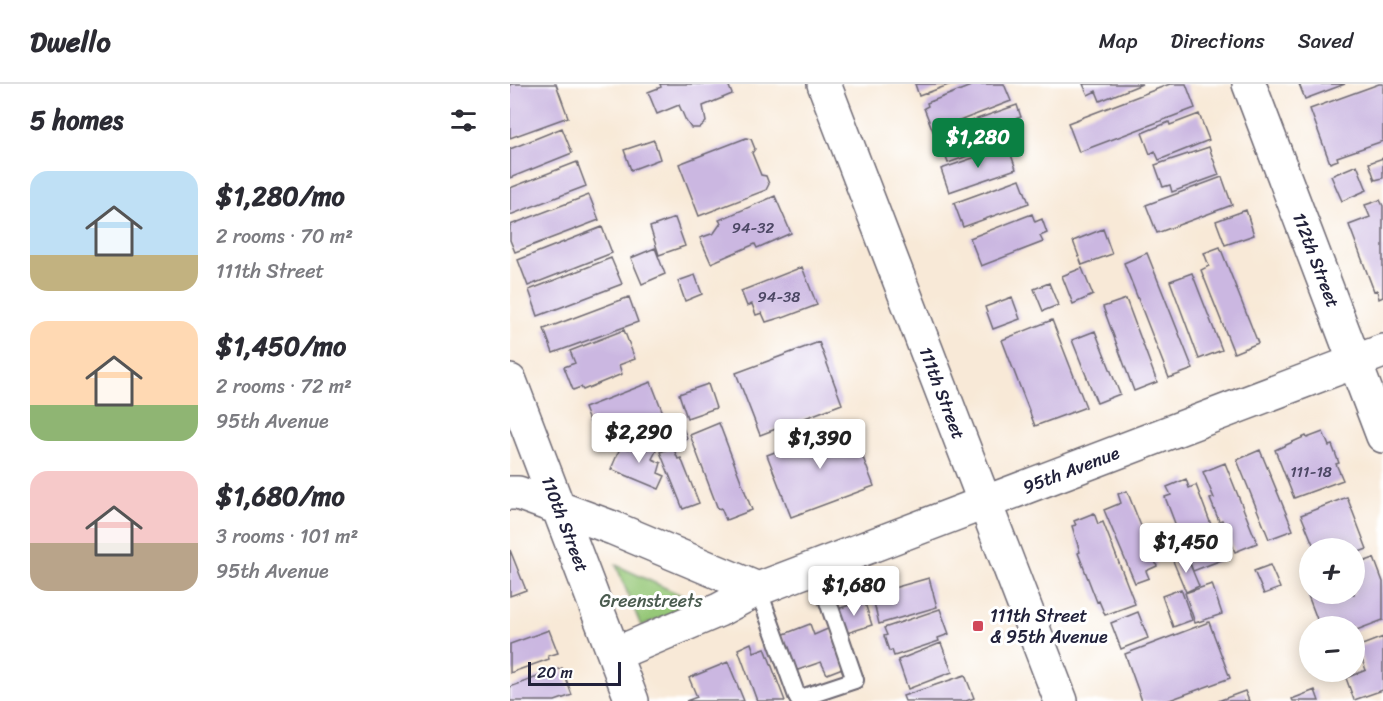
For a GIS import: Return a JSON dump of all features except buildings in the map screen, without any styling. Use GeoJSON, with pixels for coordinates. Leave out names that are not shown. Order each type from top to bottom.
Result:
{"type":"FeatureCollection","features":[{"type":"Feature","properties":{"kind":"street","name":"111th Street"},"geometry":{"type":"LineString","coordinates":[[824,84],[1061,701]]}},
{"type":"Feature","properties":{"kind":"street","name":"112th Street"},"geometry":{"type":"LineString","coordinates":[[1249,84],[1369,357],[1383,436]]}},
{"type":"Feature","properties":{"kind":"street","name":"95th Avenue"},"geometry":{"type":"LineString","coordinates":[[615,654],[719,610],[758,589],[1369,357]]}},
{"type":"Feature","properties":{"kind":"street","name":"110th Street"},"geometry":{"type":"LineString","coordinates":[[510,381],[632,701]]}},
{"type":"Feature","properties":{"kind":"street"},"geometry":{"type":"LineString","coordinates":[[510,493],[518,493],[558,507],[758,589]]}},
{"type":"Feature","properties":{"kind":"lane"},"geometry":{"type":"LineString","coordinates":[[758,589],[798,699],[855,680],[816,567]]}},
{"type":"Feature","properties":{"kind":"green space","name":"Greenstreets"},"geometry":{"type":"Polygon","coordinates":[[[616,565],[698,603],[641,626],[616,565]]]}},
{"type":"Feature","properties":{"kind":"place","name":"111th Street & 95th Avenue"},"geometry":{"type":"Point","coordinates":[978,626]}}]}
